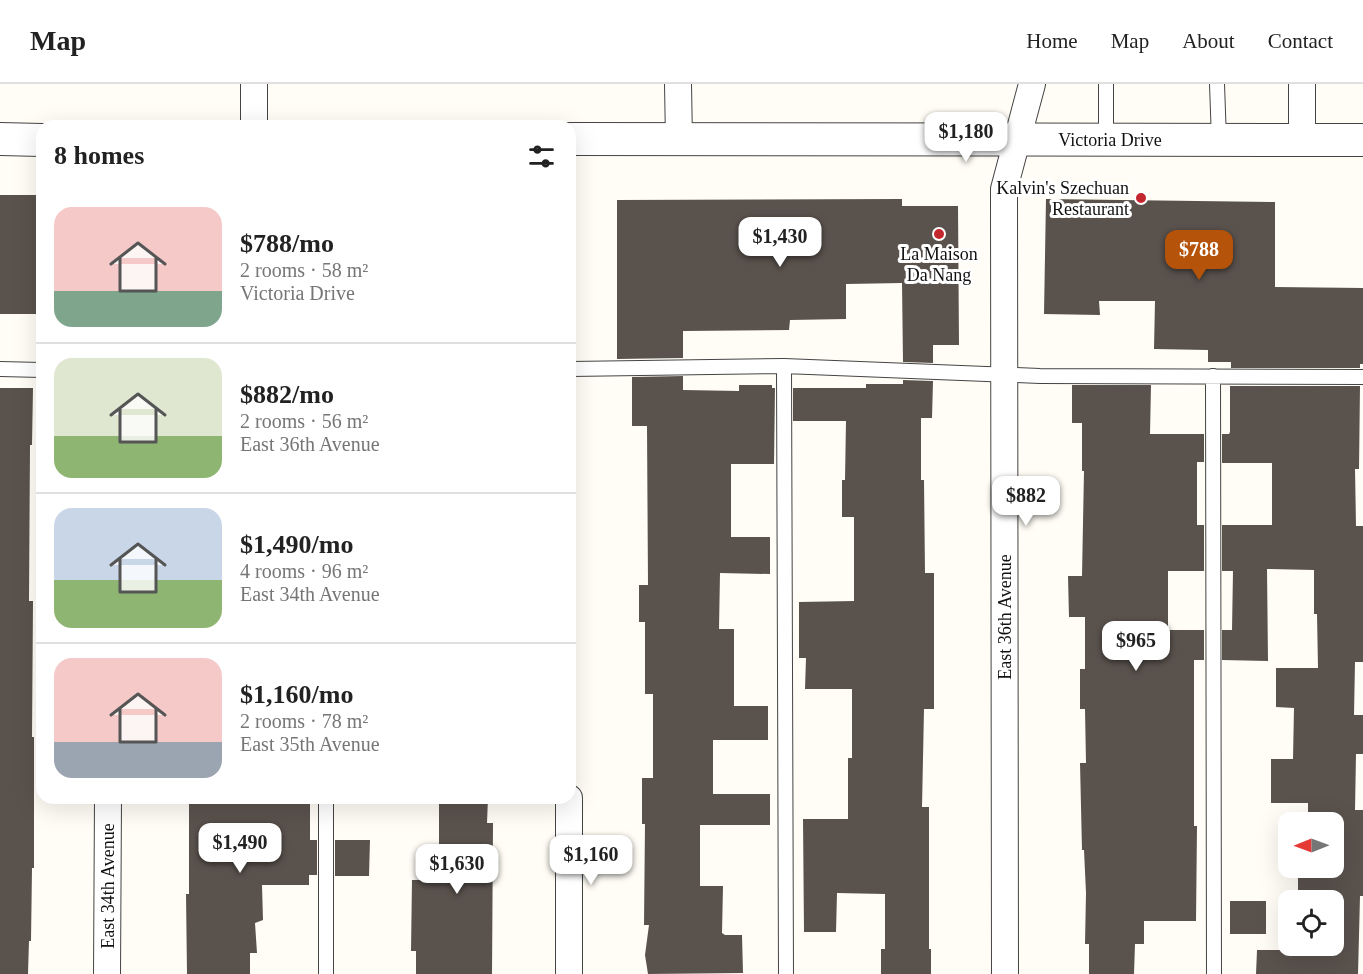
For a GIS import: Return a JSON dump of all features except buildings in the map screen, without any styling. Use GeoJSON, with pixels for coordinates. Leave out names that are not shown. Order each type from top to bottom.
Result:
{"type":"FeatureCollection","features":[{"type":"Feature","properties":{"kind":"street"},"geometry":{"type":"LineString","coordinates":[[254,84],[254,120]]}},
{"type":"Feature","properties":{"kind":"street"},"geometry":{"type":"LineString","coordinates":[[678,84],[679,140]]}},
{"type":"Feature","properties":{"kind":"street","name":"East 36th Avenue"},"geometry":{"type":"LineString","coordinates":[[1005,974],[1004,189],[1032,84]]}},
{"type":"Feature","properties":{"kind":"street"},"geometry":{"type":"LineString","coordinates":[[1302,84],[1302,140]]}},
{"type":"Feature","properties":{"kind":"street","name":"Victoria Drive"},"geometry":{"type":"LineString","coordinates":[[576,139],[1363,140]]}},
{"type":"Feature","properties":{"kind":"street"},"geometry":{"type":"LineString","coordinates":[[0,140],[36,140]]}},
{"type":"Feature","properties":{"kind":"street","name":"East 34th Avenue"},"geometry":{"type":"LineString","coordinates":[[107,974],[108,804]]}},
{"type":"Feature","properties":{"kind":"street"},"geometry":{"type":"LineString","coordinates":[[569,804],[569,974]]}},
{"type":"Feature","properties":{"kind":"lane"},"geometry":{"type":"LineString","coordinates":[[1106,84],[1106,139]]}},
{"type":"Feature","properties":{"kind":"lane"},"geometry":{"type":"LineString","coordinates":[[1217,84],[1219,140]]}},
{"type":"Feature","properties":{"kind":"lane"},"geometry":{"type":"LineString","coordinates":[[784,366],[786,974]]}},
{"type":"Feature","properties":{"kind":"lane"},"geometry":{"type":"LineString","coordinates":[[576,369],[784,366],[1004,374],[1363,376]]}},
{"type":"Feature","properties":{"kind":"lane"},"geometry":{"type":"LineString","coordinates":[[0,369],[36,370]]}},
{"type":"Feature","properties":{"kind":"lane"},"geometry":{"type":"LineString","coordinates":[[1213,376],[1214,974]]}},
{"type":"Feature","properties":{"kind":"lane"},"geometry":{"type":"LineString","coordinates":[[326,804],[326,974]]}},
{"type":"Feature","properties":{"kind":"place","name":"Kalvin's Szechuan Restaurant"},"geometry":{"type":"Point","coordinates":[1141,198]}},
{"type":"Feature","properties":{"kind":"place","name":"La Maison Da Nang"},"geometry":{"type":"Point","coordinates":[939,234]}}]}
